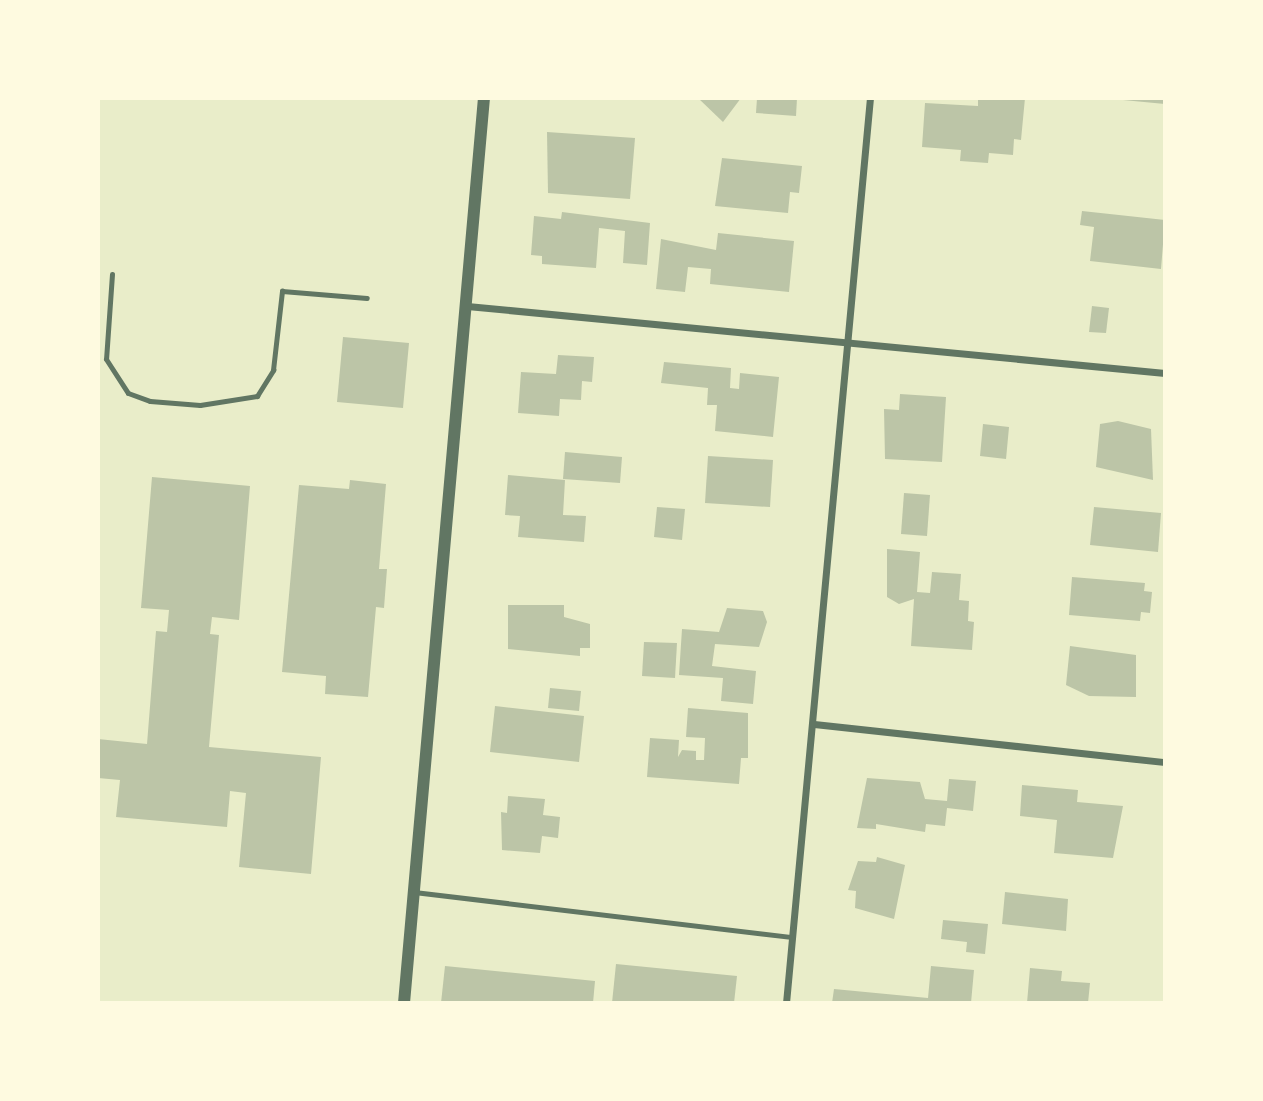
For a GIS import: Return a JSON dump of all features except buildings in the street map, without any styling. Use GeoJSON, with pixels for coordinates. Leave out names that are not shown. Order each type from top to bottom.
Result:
{"type":"FeatureCollection","features":[{"type":"Feature","properties":{"kind":"street"},"geometry":{"type":"LineString","coordinates":[[404,1003],[485,98]]}},
{"type":"Feature","properties":{"kind":"street"},"geometry":{"type":"LineString","coordinates":[[786,1003],[850,343],[870,98]]}},
{"type":"Feature","properties":{"kind":"street"},"geometry":{"type":"LineString","coordinates":[[467,306],[1165,373]]}},
{"type":"Feature","properties":{"kind":"street"},"geometry":{"type":"LineString","coordinates":[[814,724],[1165,762]]}},
{"type":"Feature","properties":{"kind":"lane"},"geometry":{"type":"LineString","coordinates":[[112,274],[106,359],[128,393],[150,401],[200,405],[257,396],[273,370],[282,291],[366,299]]}},
{"type":"Feature","properties":{"kind":"lane"},"geometry":{"type":"LineString","coordinates":[[414,892],[793,937]]}}]}
